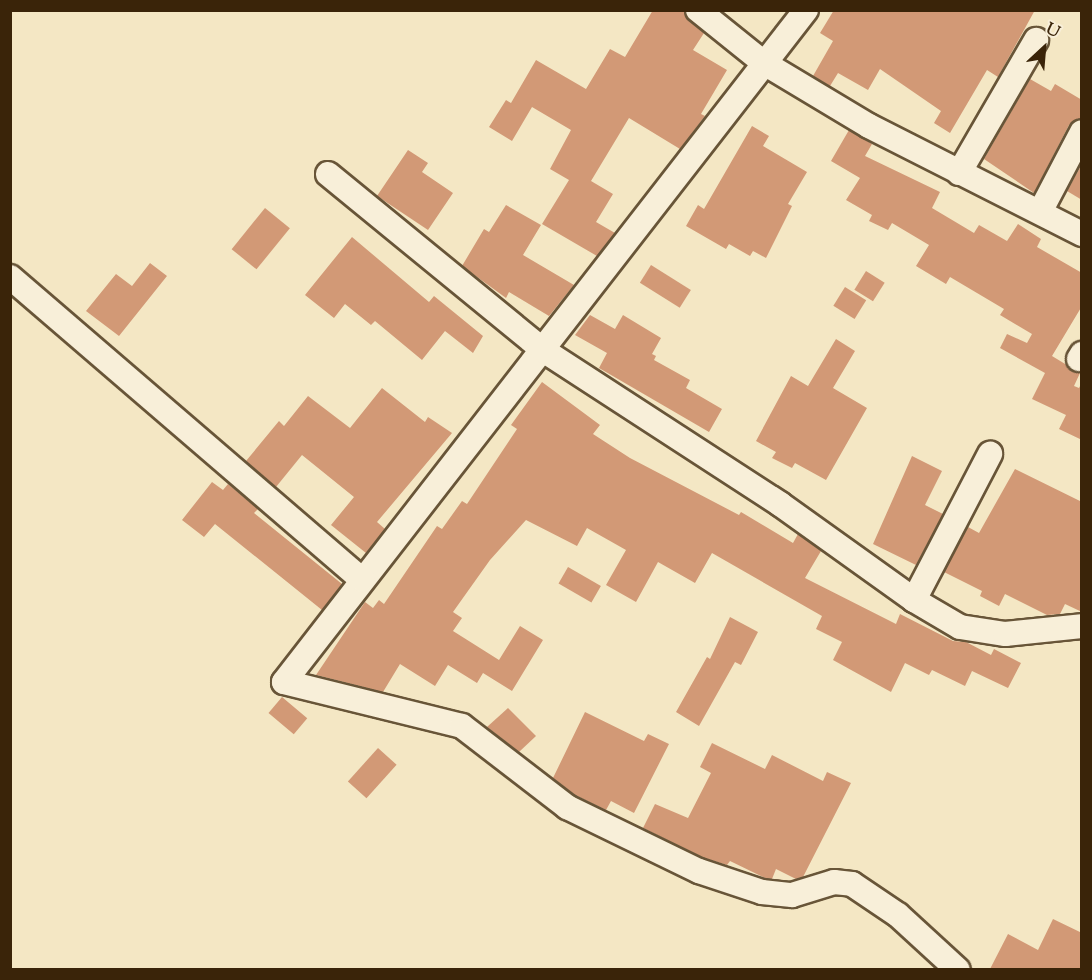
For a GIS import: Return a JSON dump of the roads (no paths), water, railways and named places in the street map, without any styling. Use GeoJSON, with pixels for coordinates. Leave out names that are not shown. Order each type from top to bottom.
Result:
{"type":"FeatureCollection","features":[{"type":"Feature","properties":{"kind":"street"},"geometry":{"type":"LineString","coordinates":[[698,10],[764,63],[959,173],[1082,234]]}},
{"type":"Feature","properties":{"kind":"street"},"geometry":{"type":"LineString","coordinates":[[806,10],[284,682],[462,726],[567,807],[699,871],[762,892],[792,895],[843,883],[898,915],[958,969]]}},
{"type":"Feature","properties":{"kind":"street"},"geometry":{"type":"LineString","coordinates":[[959,173],[1036,40]]}},
{"type":"Feature","properties":{"kind":"street"},"geometry":{"type":"LineString","coordinates":[[1040,212],[1082,132]]}},
{"type":"Feature","properties":{"kind":"street"},"geometry":{"type":"LineString","coordinates":[[328,174],[543,350],[780,504],[914,600],[960,627],[1005,634],[1082,626]]}},
{"type":"Feature","properties":{"kind":"street"},"geometry":{"type":"LineString","coordinates":[[10,277],[362,580]]}},
{"type":"Feature","properties":{"kind":"street"},"geometry":{"type":"LineString","coordinates":[[914,600],[990,454]]}}]}
